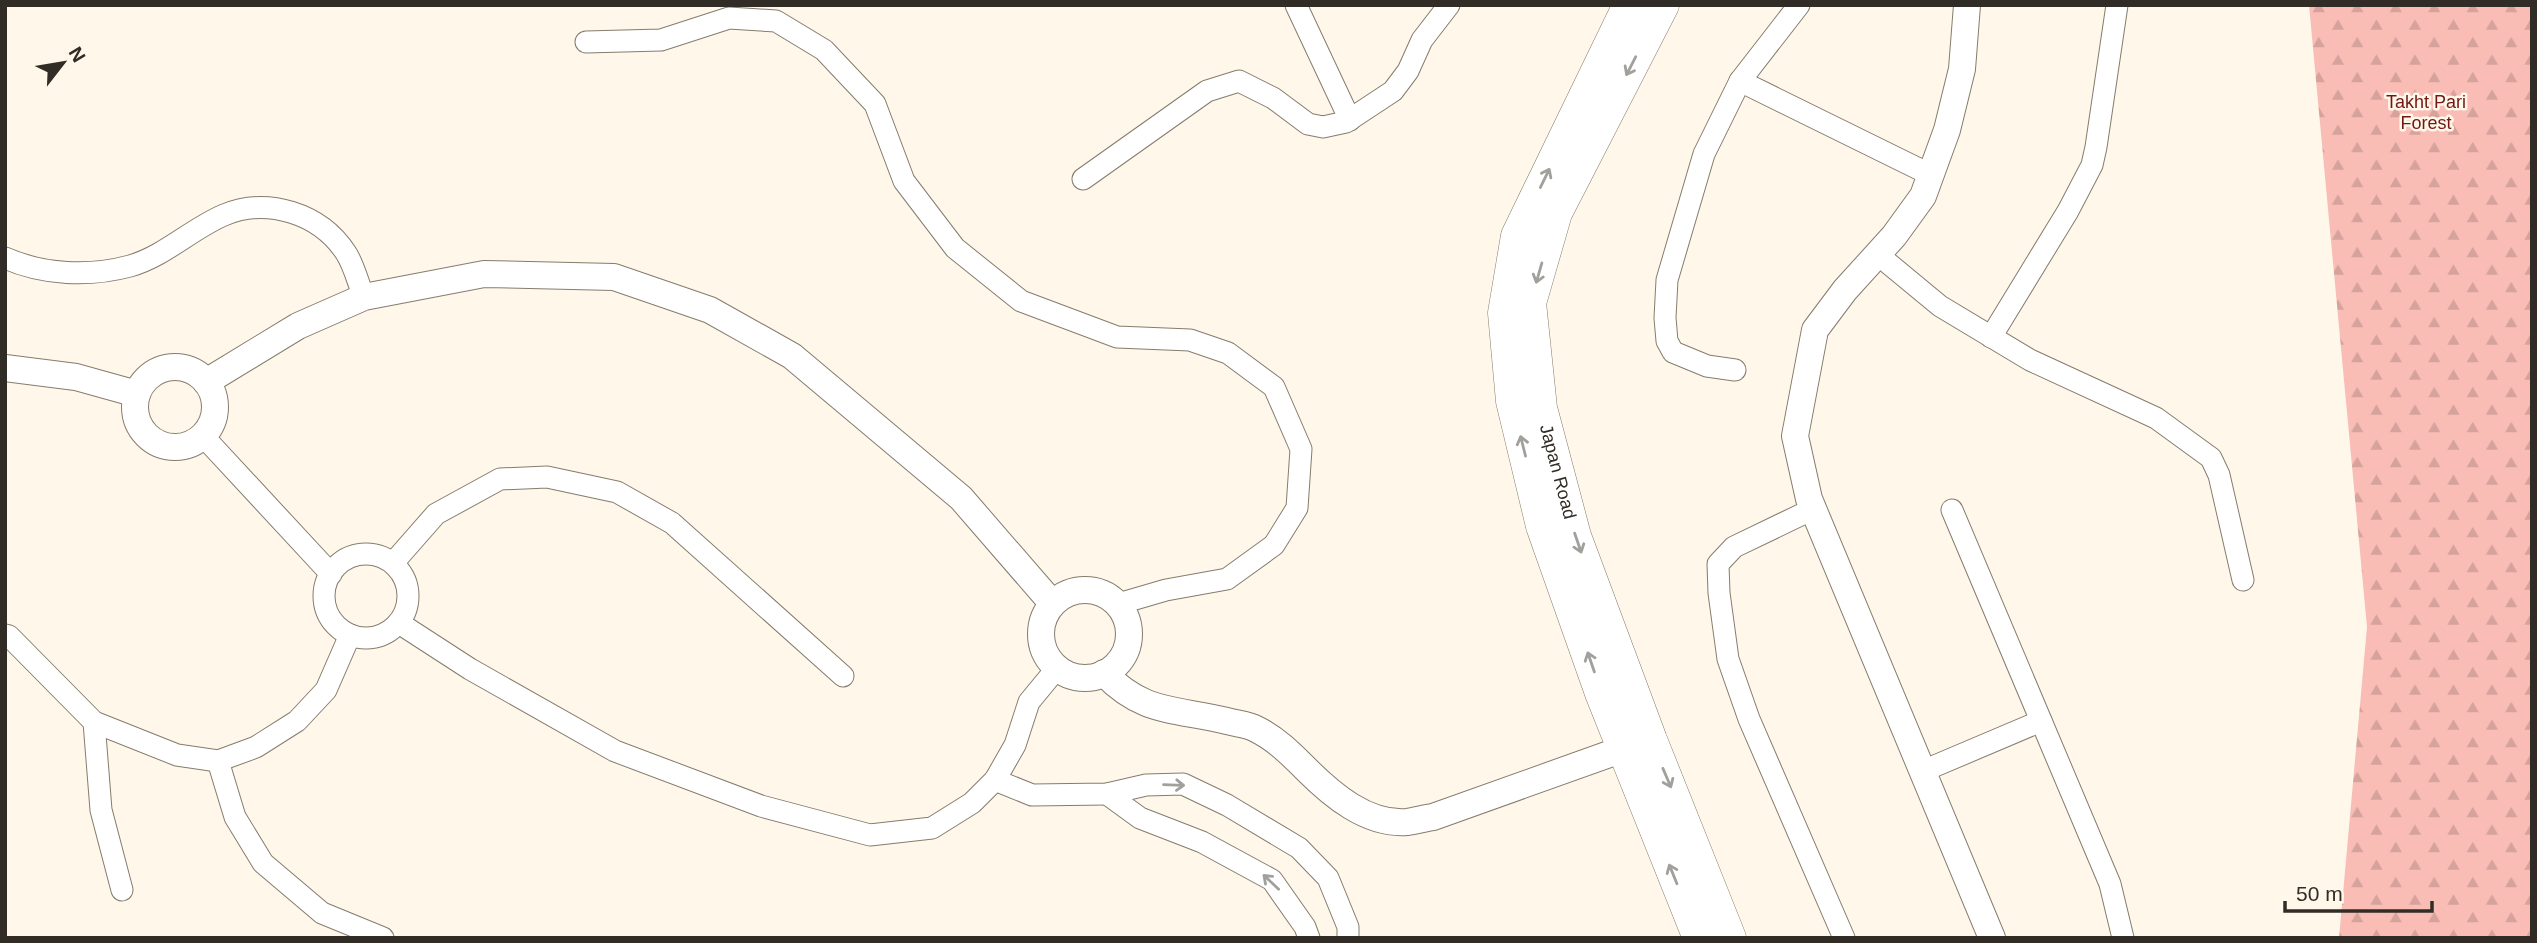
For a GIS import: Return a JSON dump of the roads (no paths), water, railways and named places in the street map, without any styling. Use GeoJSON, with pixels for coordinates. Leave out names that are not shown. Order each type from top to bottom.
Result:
{"type":"FeatureCollection","features":[{"type":"Feature","properties":{"kind":"main road","name":"Japan Road"},"geometry":{"type":"LineString","coordinates":[[1629,5],[1517,236],[1504,313],[1512,401],[1542,526],[1601,693],[1637,744],[1730,938]]}},
{"type":"Feature","properties":{"kind":"main road","name":"Japan Road"},"geometry":{"type":"LineString","coordinates":[[1662,5],[1556,214],[1530,303],[1541,408],[1575,536],[1699,938]]}},
{"type":"Feature","properties":{"kind":"street"},"geometry":{"type":"LineString","coordinates":[[1296,5],[1350,120]]}},
{"type":"Feature","properties":{"kind":"street"},"geometry":{"type":"LineString","coordinates":[[1083,179],[1207,91],[1239,81],[1273,98],[1308,124],[1330,127],[1350,120],[1402,81],[1422,40],[1449,5]]}},
{"type":"Feature","properties":{"kind":"street"},"geometry":{"type":"LineString","coordinates":[[1735,370],[1707,366],[1673,352],[1667,341],[1665,318],[1667,280],[1704,154],[1740,81],[1799,5]]}},
{"type":"Feature","properties":{"kind":"street"},"geometry":{"type":"LineString","coordinates":[[1967,5],[1962,69],[1947,130],[1923,196],[1815,330],[1795,436],[1814,509],[1992,938]]}},
{"type":"Feature","properties":{"kind":"street"},"geometry":{"type":"LineString","coordinates":[[1991,337],[2068,211],[2092,165],[2117,5]]}},
{"type":"Feature","properties":{"kind":"street"},"geometry":{"type":"LineString","coordinates":[[586,42],[660,40],[729,18],[776,21],[824,50],[875,104],[904,180],[956,248],[1021,301],[1117,337],[1190,341],[1203,345],[1228,354],[1274,387],[1301,449],[1297,508],[1274,545],[1227,579],[1166,590],[1118,604]]}},
{"type":"Feature","properties":{"kind":"street"},"geometry":{"type":"LineString","coordinates":[[1740,81],[1931,175]]}},
{"type":"Feature","properties":{"kind":"street"},"geometry":{"type":"LineString","coordinates":[[5,258],[23,266],[92,274],[132,265],[166,251],[222,216],[248,207],[272,209],[303,216],[325,229],[346,253],[364,297]]}},
{"type":"Feature","properties":{"kind":"street"},"geometry":{"type":"LineString","coordinates":[[1877,254],[1940,306],[2031,360],[2155,418],[2211,458],[2219,475],[2243,580]]}},
{"type":"Feature","properties":{"kind":"street"},"geometry":{"type":"LineString","coordinates":[[206,382],[298,326],[364,297],[484,274],[614,277],[710,310],[792,356],[961,498],[1052,603]]}},
{"type":"Feature","properties":{"kind":"street"},"geometry":{"type":"LineString","coordinates":[[5,368],[76,377],[137,394]]}},
{"type":"Feature","properties":{"kind":"street"},"geometry":{"type":"LineString","coordinates":[[167,368],[181,368],[194,372],[206,382],[214,402],[214,414],[203,436],[181,447],[168,447],[144,434],[137,421],[137,394],[144,382],[154,373],[167,368]]}},
{"type":"Feature","properties":{"kind":"street"},"geometry":{"type":"LineString","coordinates":[[203,436],[331,574]]}},
{"type":"Feature","properties":{"kind":"street"},"geometry":{"type":"LineString","coordinates":[[393,563],[436,514],[500,479],[547,477],[617,492],[672,523],[843,676]]}},
{"type":"Feature","properties":{"kind":"street"},"geometry":{"type":"LineString","coordinates":[[1814,509],[1734,547],[1718,564],[1719,593],[1728,659],[1749,719],[1844,938]]}},
{"type":"Feature","properties":{"kind":"street"},"geometry":{"type":"LineString","coordinates":[[1952,510],[2110,884],[2123,938]]}},
{"type":"Feature","properties":{"kind":"street"},"geometry":{"type":"LineString","coordinates":[[366,554],[393,563],[402,573],[407,585],[408,599],[399,623],[389,632],[377,637],[363,638],[350,635],[338,627],[329,615],[325,602],[325,587],[331,574],[340,563],[353,556],[366,554]]}},
{"type":"Feature","properties":{"kind":"street"},"geometry":{"type":"LineString","coordinates":[[1078,590],[1092,590],[1106,595],[1118,604],[1129,628],[1124,655],[1116,666],[1093,678],[1068,675],[1057,668],[1047,657],[1042,644],[1041,629],[1052,603],[1078,590]]}},
{"type":"Feature","properties":{"kind":"street"},"geometry":{"type":"LineString","coordinates":[[399,623],[470,669],[615,751],[761,806],[870,835],[932,828],[972,803],[995,780],[1015,746],[1029,702],[1057,668]]}},
{"type":"Feature","properties":{"kind":"street"},"geometry":{"type":"LineString","coordinates":[[5,635],[60,685],[94,722],[177,755],[218,761],[256,747],[297,721],[326,690],[350,635]]}},
{"type":"Feature","properties":{"kind":"street"},"geometry":{"type":"LineString","coordinates":[[1104,674],[1130,697],[1164,710],[1206,715],[1256,728],[1286,749],[1312,776],[1351,807],[1374,817],[1405,822],[1433,817],[1637,744]]}},
{"type":"Feature","properties":{"kind":"street"},"geometry":{"type":"LineString","coordinates":[[1923,771],[2041,721]]}},
{"type":"Feature","properties":{"kind":"street"},"geometry":{"type":"LineString","coordinates":[[94,722],[101,810],[122,890]]}},
{"type":"Feature","properties":{"kind":"street"},"geometry":{"type":"LineString","coordinates":[[218,761],[235,817],[263,863],[322,913],[383,938]]}},
{"type":"Feature","properties":{"kind":"street"},"geometry":{"type":"LineString","coordinates":[[995,780],[1032,795],[1107,794],[1146,785],[1182,784],[1227,805],[1299,848],[1328,878],[1348,927],[1348,938]]}},
{"type":"Feature","properties":{"kind":"street"},"geometry":{"type":"LineString","coordinates":[[1107,794],[1140,818],[1202,842],[1272,880],[1305,927],[1309,938]]}},
{"type":"Feature","properties":{"kind":"park label","name":"Takht Pari Forest"},"geometry":{"type":"Point","coordinates":[2426,112]}}]}
